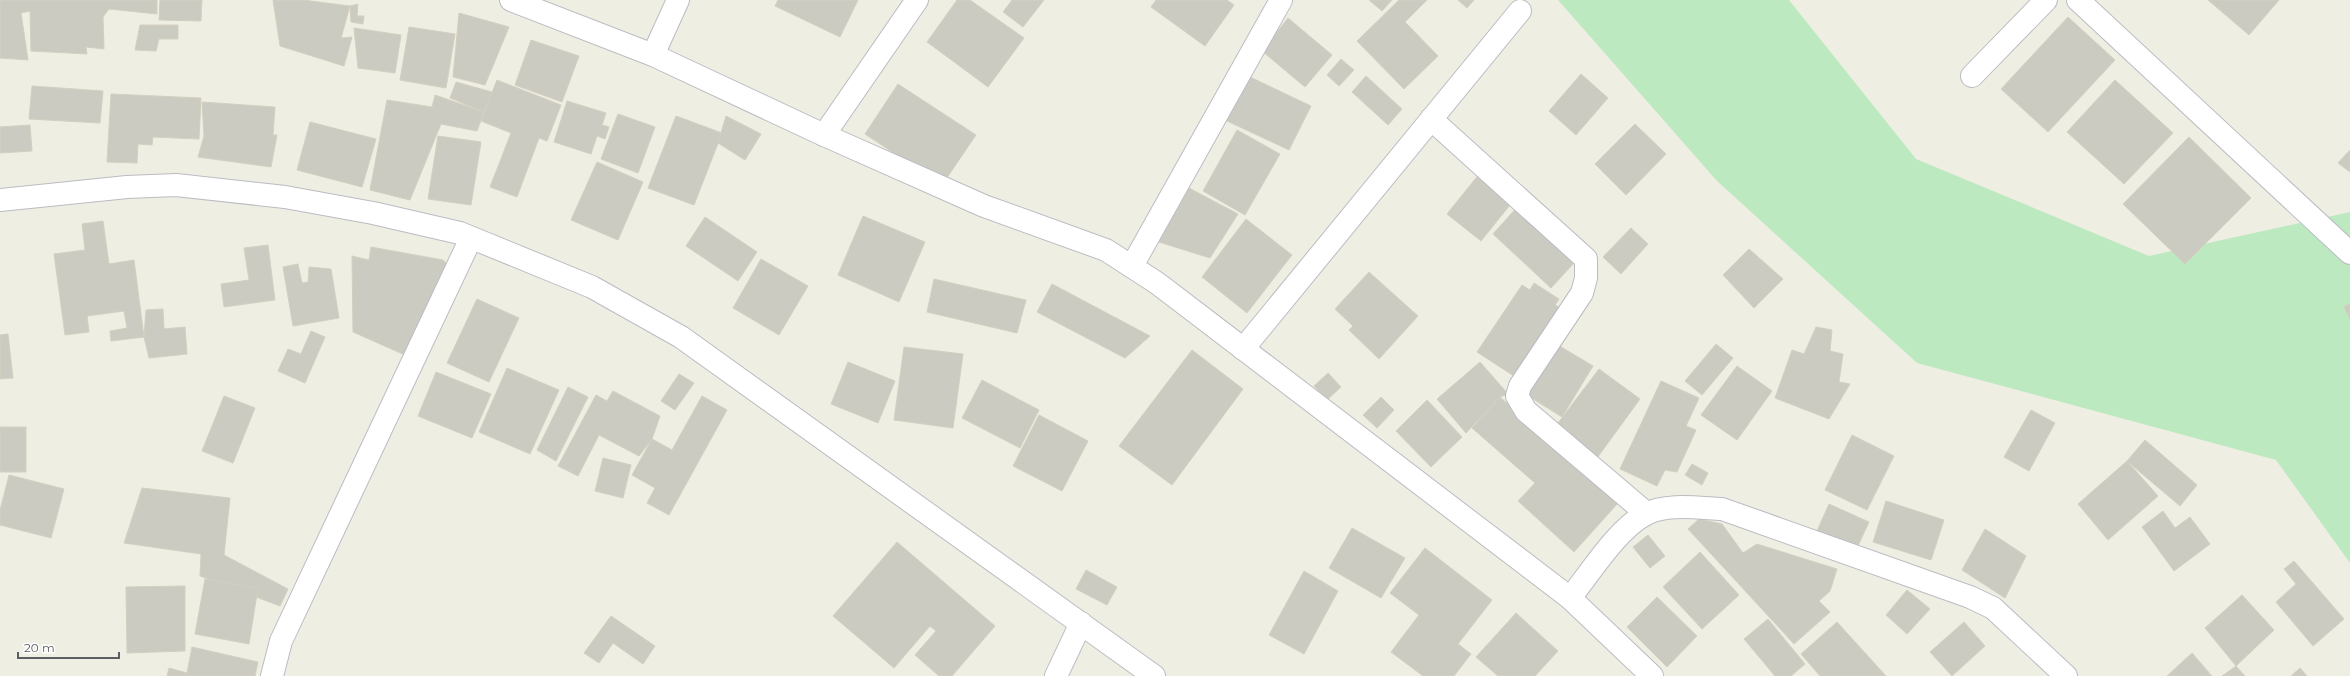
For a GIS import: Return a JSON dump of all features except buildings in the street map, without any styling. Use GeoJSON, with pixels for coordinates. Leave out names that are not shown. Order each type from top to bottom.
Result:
{"type":"FeatureCollection","features":[{"type":"Feature","properties":{"kind":"street"},"geometry":{"type":"LineString","coordinates":[[511,0],[653,55],[824,135],[984,206],[1106,250],[1132,266],[1243,348],[1570,598],[1652,676]]}},
{"type":"Feature","properties":{"kind":"street"},"geometry":{"type":"LineString","coordinates":[[653,55],[678,0]]}},
{"type":"Feature","properties":{"kind":"street"},"geometry":{"type":"LineString","coordinates":[[824,135],[917,0]]}},
{"type":"Feature","properties":{"kind":"street"},"geometry":{"type":"LineString","coordinates":[[1132,266],[1281,0]]}},
{"type":"Feature","properties":{"kind":"street"},"geometry":{"type":"LineString","coordinates":[[1972,76],[2046,0]]}},
{"type":"Feature","properties":{"kind":"street"},"geometry":{"type":"LineString","coordinates":[[2078,0],[2350,253]]}},
{"type":"Feature","properties":{"kind":"street"},"geometry":{"type":"LineString","coordinates":[[1243,348],[1520,11]]}},
{"type":"Feature","properties":{"kind":"street"},"geometry":{"type":"LineString","coordinates":[[1430,119],[1586,259],[1586,278],[1582,292],[1520,386],[1517,396],[1526,411],[1646,513]]}},
{"type":"Feature","properties":{"kind":"street"},"geometry":{"type":"LineString","coordinates":[[0,200],[128,187],[176,185],[284,197],[366,212],[460,233],[592,287],[681,337],[1154,676]]}},
{"type":"Feature","properties":{"kind":"street"},"geometry":{"type":"LineString","coordinates":[[272,676],[281,641],[471,238]]}},
{"type":"Feature","properties":{"kind":"street"},"geometry":{"type":"LineString","coordinates":[[1570,598],[1623,532],[1646,513],[1678,506],[1722,510],[1970,597],[1993,608],[2066,676]]}},
{"type":"Feature","properties":{"kind":"street"},"geometry":{"type":"LineString","coordinates":[[1056,676],[1081,623]]}},
{"type":"Feature","properties":{"kind":"green space"},"geometry":{"type":"Polygon","coordinates":[[[1558,0],[1789,0],[1916,159],[2149,256],[2350,212],[2350,563],[2276,460],[1917,363],[1717,181],[1558,0]]]}}]}
